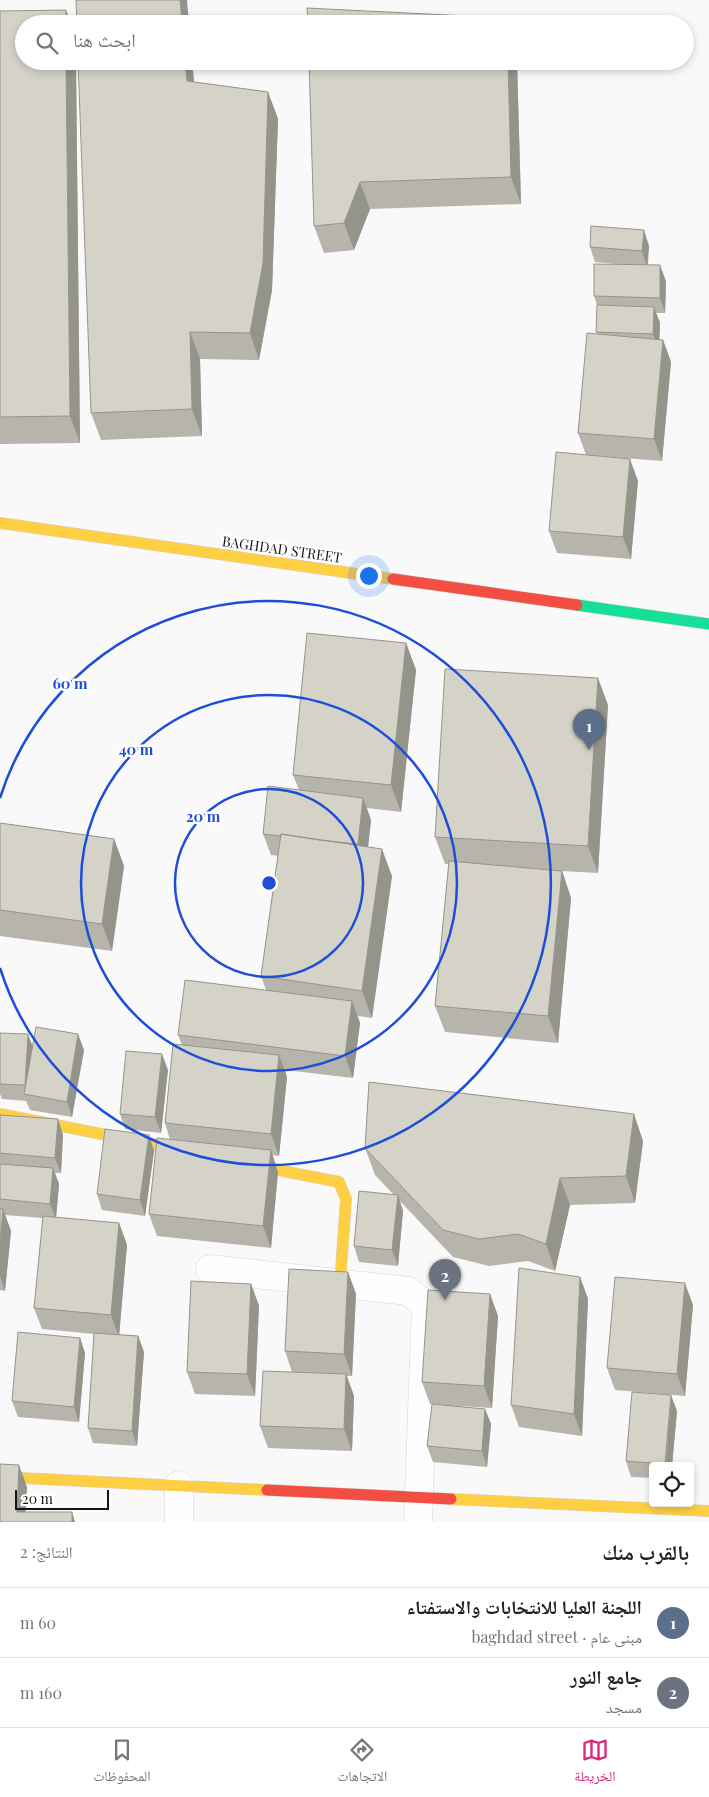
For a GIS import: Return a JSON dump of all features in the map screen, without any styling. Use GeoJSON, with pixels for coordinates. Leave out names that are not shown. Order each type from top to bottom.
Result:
{"type":"FeatureCollection","features":[{"type":"Feature","properties":{"kind":"street","name":"BAGHDAD STREET"},"geometry":{"type":"LineString","coordinates":[[0,524],[709,624]]}},
{"type":"Feature","properties":{"kind":"street"},"geometry":{"type":"LineString","coordinates":[[0,1114],[208,1156]]}},
{"type":"Feature","properties":{"kind":"street"},"geometry":{"type":"LineString","coordinates":[[227,1160],[339,1182],[346,1199],[340,1284]]}},
{"type":"Feature","properties":{"kind":"street"},"geometry":{"type":"LineString","coordinates":[[210,1269],[408,1291],[426,1305],[419,1510]]}},
{"type":"Feature","properties":{"kind":"street"},"geometry":{"type":"LineString","coordinates":[[0,1477],[179,1484],[419,1510],[709,1511]]}},
{"type":"Feature","properties":{"kind":"street"},"geometry":{"type":"LineString","coordinates":[[179,1484],[179,1522]]}},
{"type":"Feature","properties":{"kind":"building"},"geometry":{"type":"Polygon","coordinates":[[[76,0],[180,0],[181,15],[77,15],[76,0]]]}},
{"type":"Feature","properties":{"kind":"building"},"geometry":{"type":"Polygon","coordinates":[[[307,8],[447,15],[307,15],[307,8]]]}},
{"type":"Feature","properties":{"kind":"building"},"geometry":{"type":"Polygon","coordinates":[[[66,10],[66,15],[15,15],[15,70],[66,70],[70,416],[0,417],[0,11],[66,10]]]}},
{"type":"Feature","properties":{"kind":"building"},"geometry":{"type":"Polygon","coordinates":[[[78,70],[186,70],[187,81],[268,92],[263,263],[250,333],[190,332],[192,409],[91,413],[78,70]]]}},
{"type":"Feature","properties":{"kind":"building"},"geometry":{"type":"Polygon","coordinates":[[[309,70],[508,70],[511,177],[360,182],[344,223],[314,226],[309,70]]]}},
{"type":"Feature","properties":{"kind":"building"},"geometry":{"type":"Polygon","coordinates":[[[591,226],[644,230],[642,251],[590,247],[591,226]]]}},
{"type":"Feature","properties":{"kind":"building"},"geometry":{"type":"Polygon","coordinates":[[[594,264],[660,265],[660,298],[594,296],[594,264]]]}},
{"type":"Feature","properties":{"kind":"building"},"geometry":{"type":"Polygon","coordinates":[[[597,305],[654,307],[653,334],[596,332],[597,305]]]}},
{"type":"Feature","properties":{"kind":"building"},"geometry":{"type":"Polygon","coordinates":[[[587,333],[663,340],[654,439],[578,433],[587,333]]]}},
{"type":"Feature","properties":{"kind":"building"},"geometry":{"type":"Polygon","coordinates":[[[556,452],[630,459],[623,537],[549,531],[556,452]]]}},
{"type":"Feature","properties":{"kind":"building"},"geometry":{"type":"Polygon","coordinates":[[[307,633],[406,643],[391,785],[293,775],[307,633]]]}},
{"type":"Feature","properties":{"kind":"building"},"geometry":{"type":"Polygon","coordinates":[[[445,669],[598,678],[588,846],[435,837],[445,669]]]}},
{"type":"Feature","properties":{"kind":"building"},"geometry":{"type":"Polygon","coordinates":[[[268,786],[363,798],[358,844],[281,834],[281,836],[263,834],[268,786]]]}},
{"type":"Feature","properties":{"kind":"building"},"geometry":{"type":"Polygon","coordinates":[[[0,823],[114,839],[102,924],[0,910],[0,823]]]}},
{"type":"Feature","properties":{"kind":"building"},"geometry":{"type":"Polygon","coordinates":[[[281,834],[382,849],[362,991],[261,976],[281,834]]]}},
{"type":"Feature","properties":{"kind":"building"},"geometry":{"type":"Polygon","coordinates":[[[449,861],[562,871],[548,1016],[435,1006],[449,861]]]}},
{"type":"Feature","properties":{"kind":"building"},"geometry":{"type":"Polygon","coordinates":[[[185,980],[352,1001],[345,1056],[178,1035],[185,980]]]}},
{"type":"Feature","properties":{"kind":"building"},"geometry":{"type":"Polygon","coordinates":[[[36,1027],[78,1034],[67,1102],[24,1094],[36,1027]]]}},
{"type":"Feature","properties":{"kind":"building"},"geometry":{"type":"Polygon","coordinates":[[[0,1033],[28,1034],[25,1085],[0,1084],[0,1033]]]}},
{"type":"Feature","properties":{"kind":"building"},"geometry":{"type":"Polygon","coordinates":[[[173,1044],[279,1055],[271,1134],[165,1123],[173,1044]]]}},
{"type":"Feature","properties":{"kind":"building"},"geometry":{"type":"Polygon","coordinates":[[[126,1051],[162,1054],[155,1117],[120,1114],[126,1051]]]}},
{"type":"Feature","properties":{"kind":"building"},"geometry":{"type":"Polygon","coordinates":[[[369,1082],[634,1114],[626,1176],[560,1178],[546,1244],[518,1234],[479,1239],[443,1230],[365,1148],[369,1082]]]}},
{"type":"Feature","properties":{"kind":"building"},"geometry":{"type":"Polygon","coordinates":[[[0,1115],[58,1119],[55,1158],[0,1153],[0,1115]]]}},
{"type":"Feature","properties":{"kind":"building"},"geometry":{"type":"Polygon","coordinates":[[[105,1129],[149,1135],[140,1200],[97,1194],[105,1129]]]}},
{"type":"Feature","properties":{"kind":"building"},"geometry":{"type":"Polygon","coordinates":[[[157,1138],[271,1150],[263,1226],[149,1214],[157,1138]]]}},
{"type":"Feature","properties":{"kind":"building"},"geometry":{"type":"Polygon","coordinates":[[[0,1164],[53,1168],[50,1204],[0,1199],[0,1164]]]}},
{"type":"Feature","properties":{"kind":"building"},"geometry":{"type":"Polygon","coordinates":[[[359,1191],[398,1195],[392,1250],[354,1246],[359,1191]]]}},
{"type":"Feature","properties":{"kind":"building"},"geometry":{"type":"Polygon","coordinates":[[[0,1209],[3,1209],[0,1243],[0,1209]]]}},
{"type":"Feature","properties":{"kind":"building"},"geometry":{"type":"Polygon","coordinates":[[[43,1216],[119,1223],[111,1315],[34,1308],[43,1216]]]}},
{"type":"Feature","properties":{"kind":"building"},"geometry":{"type":"Polygon","coordinates":[[[519,1268],[580,1277],[574,1414],[511,1405],[519,1268]]]}},
{"type":"Feature","properties":{"kind":"building"},"geometry":{"type":"Polygon","coordinates":[[[289,1269],[348,1272],[344,1354],[285,1351],[289,1269]]]}},
{"type":"Feature","properties":{"kind":"building"},"geometry":{"type":"Polygon","coordinates":[[[615,1277],[685,1283],[677,1374],[607,1368],[615,1277]]]}},
{"type":"Feature","properties":{"kind":"building"},"geometry":{"type":"Polygon","coordinates":[[[191,1281],[251,1284],[247,1374],[187,1372],[191,1281]]]}},
{"type":"Feature","properties":{"kind":"building"},"geometry":{"type":"Polygon","coordinates":[[[428,1290],[490,1294],[484,1386],[422,1382],[428,1290]]]}},
{"type":"Feature","properties":{"kind":"building"},"geometry":{"type":"Polygon","coordinates":[[[18,1332],[80,1338],[74,1407],[12,1401],[18,1332]]]}},
{"type":"Feature","properties":{"kind":"building"},"geometry":{"type":"Polygon","coordinates":[[[94,1333],[138,1336],[132,1431],[88,1428],[94,1333]]]}},
{"type":"Feature","properties":{"kind":"building"},"geometry":{"type":"Polygon","coordinates":[[[263,1371],[346,1374],[344,1429],[260,1426],[263,1371]]]}},
{"type":"Feature","properties":{"kind":"building"},"geometry":{"type":"Polygon","coordinates":[[[632,1392],[671,1395],[665,1462],[626,1461],[632,1392]]]}},
{"type":"Feature","properties":{"kind":"building"},"geometry":{"type":"Polygon","coordinates":[[[432,1404],[485,1409],[482,1451],[427,1446],[432,1404]]]}},
{"type":"Feature","properties":{"kind":"building"},"geometry":{"type":"Polygon","coordinates":[[[0,1464],[19,1465],[17,1512],[72,1512],[72,1522],[0,1522],[0,1464]]]}},
{"type":"Feature","properties":{"kind":"traffic: fast"},"geometry":{"type":"LineString","coordinates":[[577,605],[709,624]]}},
{"type":"Feature","properties":{"kind":"traffic: slow"},"geometry":{"type":"LineString","coordinates":[[0,523],[393,579]]}},
{"type":"Feature","properties":{"kind":"traffic: slow"},"geometry":{"type":"LineString","coordinates":[[0,1114],[192,1152]]}},
{"type":"Feature","properties":{"kind":"traffic: slow"},"geometry":{"type":"LineString","coordinates":[[242,1163],[339,1182],[346,1199],[340,1284]]}},
{"type":"Feature","properties":{"kind":"traffic: slow"},"geometry":{"type":"LineString","coordinates":[[0,1477],[267,1490]]}},
{"type":"Feature","properties":{"kind":"traffic: slow"},"geometry":{"type":"LineString","coordinates":[[451,1499],[709,1511]]}},
{"type":"Feature","properties":{"kind":"traffic: jam"},"geometry":{"type":"LineString","coordinates":[[393,579],[577,605]]}},
{"type":"Feature","properties":{"kind":"traffic: jam"},"geometry":{"type":"LineString","coordinates":[[267,1490],[451,1499]]}},
{"type":"Feature","properties":{"kind":"place","name":"اللجنة العليا للانتخابات والاستفتاء"},"geometry":{"type":"Point","coordinates":[589,750]}},
{"type":"Feature","properties":{"kind":"place","name":"جامع النور"},"geometry":{"type":"Point","coordinates":[445,1300]}}]}
